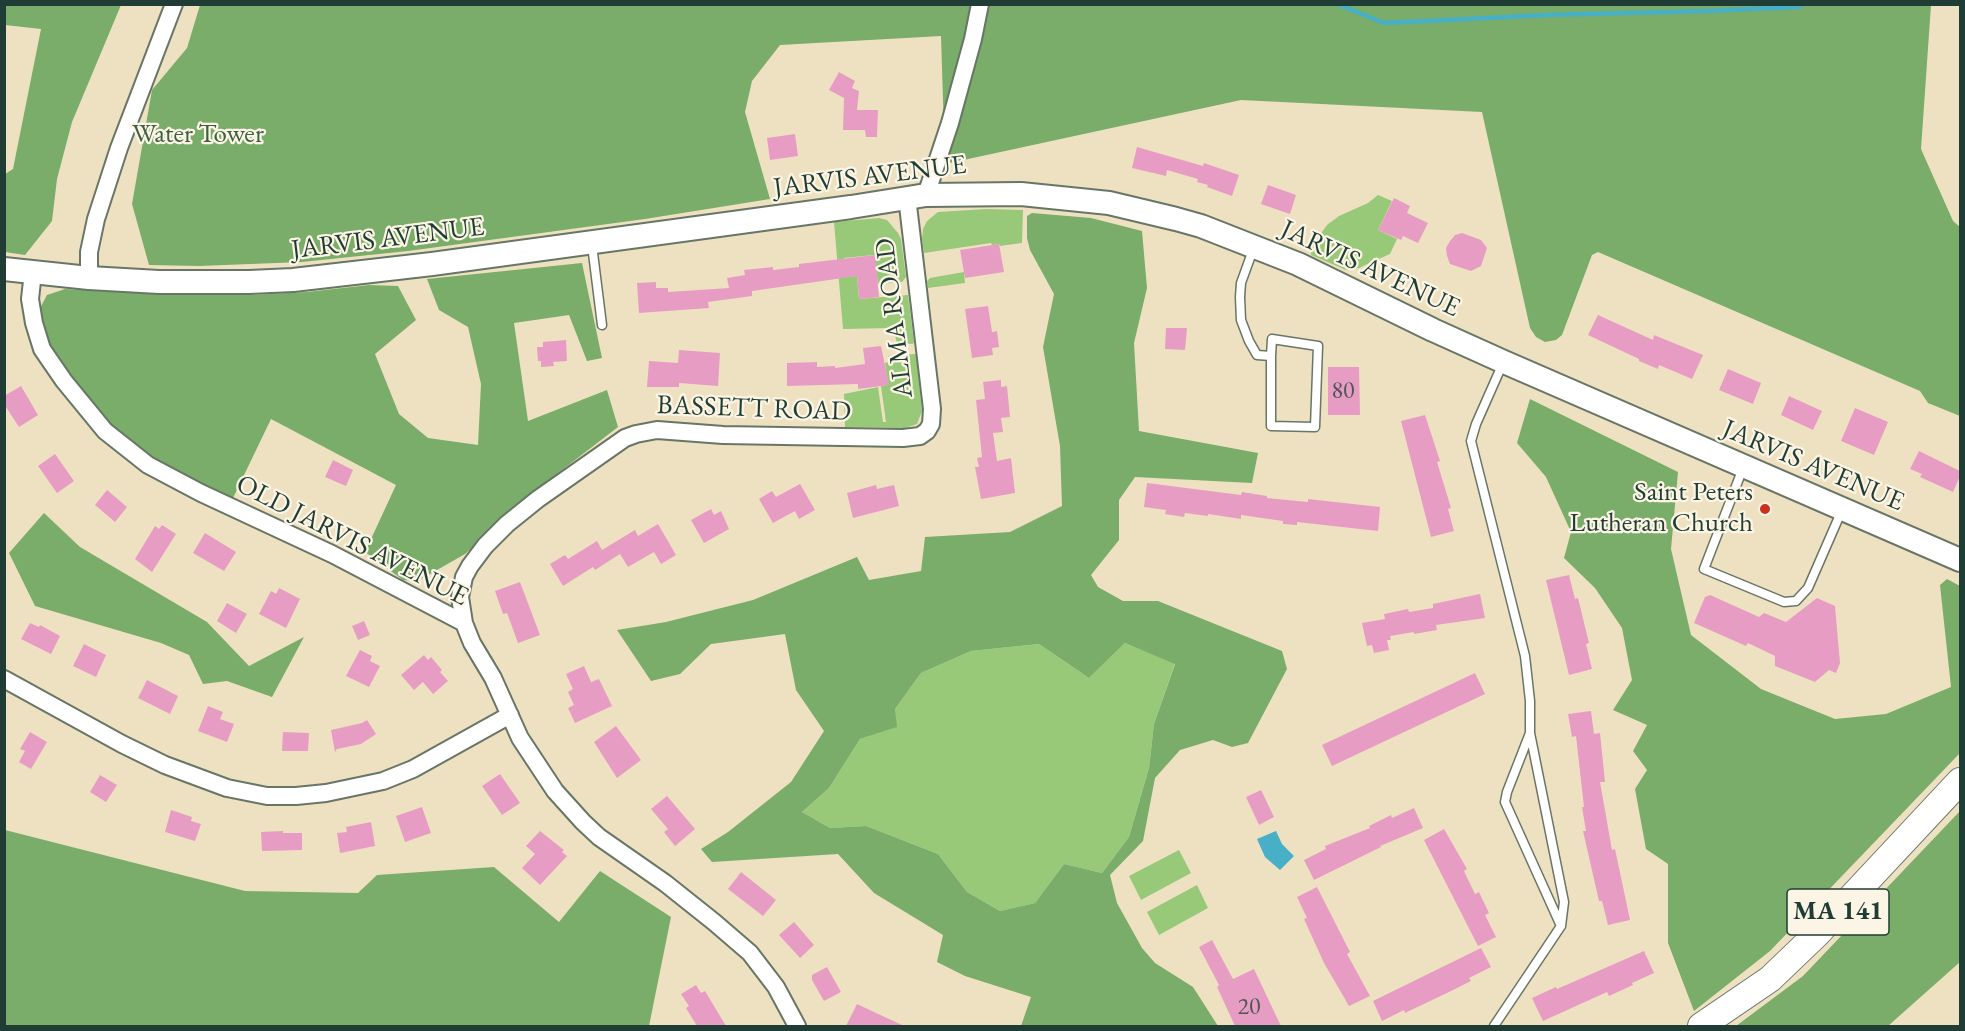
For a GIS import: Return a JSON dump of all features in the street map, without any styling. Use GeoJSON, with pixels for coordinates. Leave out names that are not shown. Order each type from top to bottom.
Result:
{"type":"FeatureCollection","features":[{"type":"Feature","properties":{"kind":"main road","name":"MA 141"},"geometry":{"type":"LineString","coordinates":[[1701,1026],[1770,979],[1817,934],[1960,781]]}},
{"type":"Feature","properties":{"kind":"street"},"geometry":{"type":"LineString","coordinates":[[89,278],[89,252],[96,219],[119,148],[174,4]]}},
{"type":"Feature","properties":{"kind":"street"},"geometry":{"type":"LineString","coordinates":[[917,196],[962,81],[980,4]]}},
{"type":"Feature","properties":{"kind":"street","name":"JARVIS AVENUE"},"geometry":{"type":"LineString","coordinates":[[4,268],[89,278],[204,283],[293,280],[421,265],[851,207],[917,196],[1021,194],[1109,203],[1176,219],[1298,264],[1504,362],[1960,560]]}},
{"type":"Feature","properties":{"kind":"street","name":"ALMA ROAD"},"geometry":{"type":"LineString","coordinates":[[917,196],[932,409],[932,424],[927,431]]}},
{"type":"Feature","properties":{"kind":"street","name":"OLD JARVIS AVENUE"},"geometry":{"type":"LineString","coordinates":[[33,272],[30,299],[42,349],[64,381],[105,431],[148,465],[201,493],[332,554],[464,623],[520,738],[536,764],[577,816],[613,849],[665,883],[730,934],[750,953],[776,987],[797,1026]]}},
{"type":"Feature","properties":{"kind":"street","name":"BASSETT ROAD"},"geometry":{"type":"LineString","coordinates":[[464,623],[460,597],[465,577],[485,546],[507,524],[538,499],[631,436],[657,430],[717,435],[903,438],[920,436],[927,431]]}},
{"type":"Feature","properties":{"kind":"street"},"geometry":{"type":"LineString","coordinates":[[4,679],[122,744],[186,774],[227,788],[267,795],[296,796],[326,793],[389,779],[429,760],[510,715]]}},
{"type":"Feature","properties":{"kind":"lane"},"geometry":{"type":"LineString","coordinates":[[592,241],[602,325]]}},
{"type":"Feature","properties":{"kind":"lane"},"geometry":{"type":"LineString","coordinates":[[1254,247],[1241,283],[1241,320],[1257,355],[1271,356]]}},
{"type":"Feature","properties":{"kind":"lane"},"geometry":{"type":"LineString","coordinates":[[1272,339],[1318,346],[1315,427],[1271,426],[1271,356],[1272,339]]}},
{"type":"Feature","properties":{"kind":"lane"},"geometry":{"type":"LineString","coordinates":[[1494,1026],[1562,926],[1564,902],[1530,733],[1530,701],[1525,656],[1471,441],[1476,424],[1504,362]]}},
{"type":"Feature","properties":{"kind":"lane"},"geometry":{"type":"LineString","coordinates":[[1743,467],[1704,569],[1784,602],[1796,601],[1808,588],[1842,509]]}},
{"type":"Feature","properties":{"kind":"lane"},"geometry":{"type":"LineString","coordinates":[[1530,733],[1505,802],[1562,926]]}},
{"type":"Feature","properties":{"kind":"green space"},"geometry":{"type":"Polygon","coordinates":[[[4,5],[121,5],[72,122],[57,179],[52,221],[25,255],[5,252],[5,174],[13,169],[41,29],[5,25],[4,5]]]}},
{"type":"Feature","properties":{"kind":"green space","name":"Water Tower"},"geometry":{"type":"Polygon","coordinates":[[[200,5],[1931,5],[1921,149],[1953,221],[1960,227],[1960,416],[1928,403],[1920,391],[1598,252],[1592,255],[1562,335],[1556,340],[1545,342],[1536,337],[1530,328],[1482,112],[1241,100],[945,164],[941,36],[780,45],[752,81],[745,112],[770,199],[645,219],[408,251],[302,262],[199,266],[149,265],[132,204],[152,90],[187,48],[200,5]]]}},
{"type":"Feature","properties":{"kind":"green space"},"geometry":{"type":"Polygon","coordinates":[[[1378,195],[1392,201],[1378,230],[1397,239],[1390,254],[1359,268],[1346,270],[1311,255],[1311,248],[1327,225],[1339,216],[1368,203],[1378,195]]]}},
{"type":"Feature","properties":{"kind":"green space"},"geometry":{"type":"Polygon","coordinates":[[[986,209],[1023,210],[1022,243],[1000,246],[991,243],[924,253],[923,229],[927,221],[938,212],[986,209]]]}},
{"type":"Feature","properties":{"kind":"green space"},"geometry":{"type":"Polygon","coordinates":[[[1032,213],[1091,218],[1142,231],[1147,288],[1134,343],[1139,431],[1258,453],[1252,483],[1135,477],[1119,500],[1119,540],[1091,575],[1098,587],[1123,601],[1158,601],[1282,651],[1287,669],[1248,743],[1232,747],[1213,740],[1180,750],[1155,778],[1143,841],[1110,875],[1117,903],[1142,948],[1155,963],[1193,987],[1218,1026],[1021,1026],[1031,997],[965,976],[937,962],[943,935],[874,893],[838,854],[712,862],[701,849],[728,832],[791,782],[824,731],[796,690],[785,634],[711,644],[680,674],[651,681],[617,630],[666,622],[753,600],[857,557],[869,580],[921,571],[925,537],[1010,532],[1062,506],[1060,446],[1043,347],[1054,294],[1030,250],[1027,238],[1027,216],[1032,213]],[[1125,643],[1089,678],[1039,644],[971,651],[921,673],[895,709],[897,727],[860,739],[829,788],[802,812],[830,828],[866,826],[938,854],[967,892],[1000,911],[1035,903],[1064,864],[1102,873],[1129,837],[1149,768],[1154,724],[1175,664],[1125,643]]]}},
{"type":"Feature","properties":{"kind":"green space"},"geometry":{"type":"Polygon","coordinates":[[[879,218],[887,220],[901,239],[906,277],[902,282],[878,284],[874,255],[844,258],[846,277],[857,276],[859,299],[908,295],[913,344],[897,343],[891,328],[843,329],[834,222],[879,218]]]}},
{"type":"Feature","properties":{"kind":"green space"},"geometry":{"type":"Polygon","coordinates":[[[582,263],[602,358],[587,361],[569,315],[514,323],[528,421],[607,390],[618,427],[540,487],[465,554],[414,581],[403,580],[365,552],[396,485],[271,419],[233,498],[202,486],[164,465],[124,438],[96,408],[47,347],[37,314],[47,295],[65,289],[172,295],[251,295],[369,285],[398,286],[416,320],[375,354],[399,414],[428,438],[478,445],[481,384],[468,327],[439,310],[427,279],[582,263]]]}},
{"type":"Feature","properties":{"kind":"green space"},"geometry":{"type":"Polygon","coordinates":[[[964,272],[965,283],[928,288],[927,281],[930,278],[964,272]]]}},
{"type":"Feature","properties":{"kind":"green space"},"geometry":{"type":"Polygon","coordinates":[[[916,354],[922,411],[917,424],[905,428],[845,427],[844,394],[878,387],[883,422],[886,422],[881,386],[888,385],[885,363],[889,362],[888,356],[916,354]]]}},
{"type":"Feature","properties":{"kind":"green space"},"geometry":{"type":"Polygon","coordinates":[[[1530,399],[1678,472],[1671,549],[1691,635],[1761,689],[1835,719],[1886,714],[1951,687],[1940,585],[1947,579],[1960,586],[1960,753],[1770,951],[1694,1011],[1668,943],[1668,864],[1646,849],[1635,789],[1647,770],[1633,751],[1647,725],[1613,710],[1632,680],[1622,628],[1595,588],[1564,558],[1571,532],[1546,477],[1517,443],[1530,399]]]}},
{"type":"Feature","properties":{"kind":"green space"},"geometry":{"type":"Polygon","coordinates":[[[44,513],[80,547],[207,622],[249,666],[304,637],[272,697],[227,681],[203,684],[189,655],[161,643],[35,606],[9,553],[44,513]]]}},
{"type":"Feature","properties":{"kind":"green space"},"geometry":{"type":"Polygon","coordinates":[[[1125,643],[1175,663],[1154,724],[1149,768],[1129,837],[1102,873],[1064,864],[1035,903],[1000,911],[967,892],[938,854],[866,826],[830,828],[802,812],[829,788],[860,739],[896,727],[895,709],[921,673],[971,651],[1039,644],[1089,678],[1125,643]]]}},
{"type":"Feature","properties":{"kind":"green space"},"geometry":{"type":"Polygon","coordinates":[[[1960,811],[1960,962],[1888,1026],[1736,1026],[1803,976],[1960,811]]]}},
{"type":"Feature","properties":{"kind":"green space"},"geometry":{"type":"Polygon","coordinates":[[[5,830],[245,891],[358,893],[377,875],[494,867],[559,922],[600,871],[671,917],[649,1026],[5,1026],[5,830]]]}},
{"type":"Feature","properties":{"kind":"green space"},"geometry":{"type":"Polygon","coordinates":[[[1179,850],[1191,873],[1141,900],[1129,876],[1179,850]]]}},
{"type":"Feature","properties":{"kind":"green space"},"geometry":{"type":"Polygon","coordinates":[[[1197,885],[1208,908],[1159,935],[1147,912],[1197,885]]]}},
{"type":"Feature","properties":{"kind":"water"},"geometry":{"type":"Polygon","coordinates":[[[1276,831],[1282,844],[1294,856],[1280,870],[1265,857],[1257,839],[1276,831]]]}},
{"type":"Feature","properties":{"kind":"building"},"geometry":{"type":"Polygon","coordinates":[[[839,72],[855,81],[852,88],[859,91],[857,110],[878,110],[877,137],[866,137],[865,130],[843,130],[844,98],[829,90],[839,72]]]}},
{"type":"Feature","properties":{"kind":"building"},"geometry":{"type":"Polygon","coordinates":[[[795,134],[798,156],[770,160],[767,138],[795,134]]]}},
{"type":"Feature","properties":{"kind":"building"},"geometry":{"type":"Polygon","coordinates":[[[1137,147],[1203,166],[1204,163],[1239,175],[1232,196],[1197,182],[1198,179],[1167,170],[1166,176],[1132,168],[1137,147]]]}},
{"type":"Feature","properties":{"kind":"building"},"geometry":{"type":"Polygon","coordinates":[[[1268,185],[1296,195],[1290,214],[1261,204],[1268,185]]]}},
{"type":"Feature","properties":{"kind":"building"},"geometry":{"type":"Polygon","coordinates":[[[1394,198],[1410,206],[1407,213],[1428,223],[1418,243],[1403,236],[1401,240],[1378,230],[1394,198]]]}},
{"type":"Feature","properties":{"kind":"building"},"geometry":{"type":"Polygon","coordinates":[[[1462,233],[1481,240],[1487,248],[1481,266],[1471,271],[1450,264],[1447,256],[1446,248],[1450,241],[1455,235],[1462,233]]]}},
{"type":"Feature","properties":{"kind":"building"},"geometry":{"type":"Polygon","coordinates":[[[999,244],[1004,272],[965,278],[960,250],[999,244]]]}},
{"type":"Feature","properties":{"kind":"building"},"geometry":{"type":"Polygon","coordinates":[[[875,255],[879,297],[859,299],[857,276],[752,291],[752,296],[708,302],[709,308],[639,313],[637,283],[656,282],[656,288],[668,288],[668,292],[729,288],[727,278],[745,275],[744,270],[773,267],[773,270],[799,267],[799,264],[875,255]]]}},
{"type":"Feature","properties":{"kind":"building"},"geometry":{"type":"Polygon","coordinates":[[[988,306],[992,332],[997,331],[999,347],[992,348],[993,355],[972,358],[965,309],[988,306]]]}},
{"type":"Feature","properties":{"kind":"building"},"geometry":{"type":"Polygon","coordinates":[[[1598,315],[1653,340],[1654,335],[1703,355],[1692,379],[1659,365],[1658,369],[1639,361],[1588,335],[1598,315]]]}},
{"type":"Feature","properties":{"kind":"building"},"geometry":{"type":"Polygon","coordinates":[[[1166,328],[1187,328],[1185,350],[1165,349],[1166,328]]]}},
{"type":"Feature","properties":{"kind":"building"},"geometry":{"type":"Polygon","coordinates":[[[566,340],[567,361],[553,362],[554,366],[541,367],[537,347],[543,347],[543,342],[566,340]]]}},
{"type":"Feature","properties":{"kind":"building"},"geometry":{"type":"Polygon","coordinates":[[[881,346],[889,385],[858,389],[858,384],[787,386],[787,363],[817,362],[817,367],[835,366],[835,368],[865,364],[863,348],[881,346]]]}},
{"type":"Feature","properties":{"kind":"building"},"geometry":{"type":"Polygon","coordinates":[[[679,350],[720,353],[718,386],[679,383],[679,387],[647,387],[649,361],[678,363],[679,350]]]}},
{"type":"Feature","properties":{"kind":"building"},"geometry":{"type":"Polygon","coordinates":[[[1328,367],[1359,367],[1360,415],[1328,415],[1328,367]]]}},
{"type":"Feature","properties":{"kind":"building"},"geometry":{"type":"Polygon","coordinates":[[[1728,369],[1761,383],[1753,404],[1719,390],[1728,369]]]}},
{"type":"Feature","properties":{"kind":"building"},"geometry":{"type":"Polygon","coordinates":[[[1001,380],[1001,387],[1007,386],[1010,417],[1001,418],[1003,432],[993,433],[997,461],[1011,458],[1015,493],[981,499],[975,467],[979,467],[977,458],[982,457],[976,400],[985,399],[983,382],[1001,380]]]}},
{"type":"Feature","properties":{"kind":"building"},"geometry":{"type":"Polygon","coordinates":[[[21,386],[38,415],[19,427],[4,404],[4,396],[21,386]]]}},
{"type":"Feature","properties":{"kind":"building"},"geometry":{"type":"Polygon","coordinates":[[[1789,396],[1822,411],[1813,430],[1781,415],[1789,396]]]}},
{"type":"Feature","properties":{"kind":"building"},"geometry":{"type":"Polygon","coordinates":[[[1855,408],[1888,422],[1874,455],[1841,441],[1855,408]]]}},
{"type":"Feature","properties":{"kind":"building"},"geometry":{"type":"Polygon","coordinates":[[[1425,415],[1440,461],[1437,462],[1451,508],[1448,509],[1454,531],[1431,537],[1401,421],[1425,415]]]}},
{"type":"Feature","properties":{"kind":"building"},"geometry":{"type":"Polygon","coordinates":[[[1919,451],[1960,471],[1953,492],[1920,477],[1922,474],[1910,469],[1919,451]]]}},
{"type":"Feature","properties":{"kind":"building"},"geometry":{"type":"Polygon","coordinates":[[[55,454],[74,481],[57,493],[38,466],[55,454]]]}},
{"type":"Feature","properties":{"kind":"building"},"geometry":{"type":"Polygon","coordinates":[[[333,460],[353,470],[346,486],[325,477],[333,460]]]}},
{"type":"Feature","properties":{"kind":"building"},"geometry":{"type":"Polygon","coordinates":[[[1147,483],[1241,495],[1242,492],[1267,496],[1267,498],[1308,502],[1308,499],[1380,507],[1378,531],[1297,522],[1297,525],[1283,524],[1283,521],[1241,515],[1241,519],[1208,514],[1208,516],[1185,513],[1184,517],[1165,514],[1166,510],[1144,507],[1147,483]]]}},
{"type":"Feature","properties":{"kind":"building"},"geometry":{"type":"Polygon","coordinates":[[[800,484],[815,510],[799,519],[795,511],[773,523],[759,499],[772,491],[776,497],[800,484]]]}},
{"type":"Feature","properties":{"kind":"building"},"geometry":{"type":"Polygon","coordinates":[[[876,485],[877,489],[894,485],[899,506],[853,518],[847,493],[876,485]]]}},
{"type":"Feature","properties":{"kind":"building"},"geometry":{"type":"Polygon","coordinates":[[[107,490],[127,507],[115,522],[95,505],[107,490]]]}},
{"type":"Feature","properties":{"kind":"building"},"geometry":{"type":"Polygon","coordinates":[[[711,509],[714,515],[721,511],[729,529],[704,543],[691,520],[711,509]]]}},
{"type":"Feature","properties":{"kind":"building"},"geometry":{"type":"Polygon","coordinates":[[[658,524],[676,555],[661,564],[654,552],[628,567],[620,554],[595,570],[593,567],[563,586],[550,564],[565,555],[568,559],[597,541],[602,550],[635,530],[638,536],[658,524]]]}},
{"type":"Feature","properties":{"kind":"building"},"geometry":{"type":"Polygon","coordinates":[[[162,525],[176,534],[152,572],[135,559],[155,526],[159,529],[162,525]]]}},
{"type":"Feature","properties":{"kind":"building"},"geometry":{"type":"Polygon","coordinates":[[[205,533],[236,552],[224,571],[193,553],[205,533]]]}},
{"type":"Feature","properties":{"kind":"building"},"geometry":{"type":"Polygon","coordinates":[[[1569,575],[1575,599],[1578,598],[1589,643],[1586,644],[1592,669],[1569,675],[1546,580],[1569,575]]]}},
{"type":"Feature","properties":{"kind":"building"},"geometry":{"type":"Polygon","coordinates":[[[520,582],[540,635],[518,643],[507,613],[503,614],[495,591],[520,582]]]}},
{"type":"Feature","properties":{"kind":"building"},"geometry":{"type":"Polygon","coordinates":[[[279,588],[300,599],[286,628],[259,614],[271,591],[276,594],[279,588]]]}},
{"type":"Feature","properties":{"kind":"building"},"geometry":{"type":"Polygon","coordinates":[[[1480,594],[1485,618],[1436,625],[1437,630],[1390,636],[1391,640],[1387,640],[1389,650],[1374,653],[1372,645],[1367,646],[1362,623],[1385,619],[1384,614],[1408,609],[1409,612],[1433,608],[1433,604],[1480,594]]]}},
{"type":"Feature","properties":{"kind":"building"},"geometry":{"type":"Polygon","coordinates":[[[1710,595],[1759,617],[1764,613],[1786,622],[1817,598],[1835,606],[1840,663],[1836,673],[1829,670],[1815,682],[1775,666],[1775,656],[1748,643],[1746,646],[1694,623],[1705,597],[1710,595]]]}},
{"type":"Feature","properties":{"kind":"building"},"geometry":{"type":"Polygon","coordinates":[[[227,603],[247,614],[236,633],[217,621],[227,603]]]}},
{"type":"Feature","properties":{"kind":"building"},"geometry":{"type":"Polygon","coordinates":[[[364,621],[370,635],[358,640],[352,626],[364,621]]]}},
{"type":"Feature","properties":{"kind":"building"},"geometry":{"type":"Polygon","coordinates":[[[30,623],[39,627],[40,625],[60,636],[51,654],[21,639],[30,623]]]}},
{"type":"Feature","properties":{"kind":"building"},"geometry":{"type":"Polygon","coordinates":[[[84,644],[106,655],[96,677],[73,666],[84,644]]]}},
{"type":"Feature","properties":{"kind":"building"},"geometry":{"type":"Polygon","coordinates":[[[360,650],[372,656],[370,661],[380,666],[369,687],[346,676],[360,650]]]}},
{"type":"Feature","properties":{"kind":"building"},"geometry":{"type":"Polygon","coordinates":[[[424,655],[428,660],[431,657],[448,681],[433,694],[423,682],[414,690],[401,675],[424,655]]]}},
{"type":"Feature","properties":{"kind":"building"},"geometry":{"type":"Polygon","coordinates":[[[584,666],[591,682],[599,679],[612,706],[575,723],[568,708],[574,705],[568,692],[573,689],[566,674],[584,666]]]}},
{"type":"Feature","properties":{"kind":"building"},"geometry":{"type":"Polygon","coordinates":[[[1475,673],[1485,694],[1332,766],[1322,745],[1475,673]]]}},
{"type":"Feature","properties":{"kind":"building"},"geometry":{"type":"Polygon","coordinates":[[[147,680],[178,696],[170,714],[138,698],[147,680]]]}},
{"type":"Feature","properties":{"kind":"building"},"geometry":{"type":"Polygon","coordinates":[[[208,706],[223,712],[220,719],[234,724],[227,742],[198,731],[208,706]]]}},
{"type":"Feature","properties":{"kind":"building"},"geometry":{"type":"Polygon","coordinates":[[[1591,711],[1594,734],[1600,733],[1605,782],[1600,782],[1612,850],[1615,849],[1630,920],[1608,925],[1602,901],[1599,901],[1583,831],[1586,831],[1576,736],[1572,737],[1568,714],[1591,711]]]}},
{"type":"Feature","properties":{"kind":"building"},"geometry":{"type":"Polygon","coordinates":[[[367,720],[376,734],[361,744],[337,749],[335,752],[331,730],[367,720]]]}},
{"type":"Feature","properties":{"kind":"building"},"geometry":{"type":"Polygon","coordinates":[[[616,726],[641,760],[617,778],[594,742],[616,726]]]}},
{"type":"Feature","properties":{"kind":"building"},"geometry":{"type":"Polygon","coordinates":[[[30,732],[47,742],[31,769],[19,762],[25,751],[20,749],[30,732]]]}},
{"type":"Feature","properties":{"kind":"building"},"geometry":{"type":"Polygon","coordinates":[[[283,732],[309,733],[308,751],[282,751],[283,732]]]}},
{"type":"Feature","properties":{"kind":"building"},"geometry":{"type":"Polygon","coordinates":[[[500,774],[520,803],[502,815],[482,786],[500,774]]]}},
{"type":"Feature","properties":{"kind":"building"},"geometry":{"type":"Polygon","coordinates":[[[100,775],[117,785],[106,802],[90,792],[100,775]]]}},
{"type":"Feature","properties":{"kind":"building"},"geometry":{"type":"Polygon","coordinates":[[[1261,790],[1274,817],[1259,825],[1246,797],[1261,790]]]}},
{"type":"Feature","properties":{"kind":"building"},"geometry":{"type":"Polygon","coordinates":[[[667,796],[695,829],[675,846],[664,832],[668,829],[651,809],[667,796]]]}},
{"type":"Feature","properties":{"kind":"building"},"geometry":{"type":"Polygon","coordinates":[[[422,807],[431,833],[405,842],[396,816],[422,807]]]}},
{"type":"Feature","properties":{"kind":"building"},"geometry":{"type":"Polygon","coordinates":[[[1414,808],[1423,828],[1380,846],[1314,880],[1304,860],[1326,849],[1325,846],[1370,828],[1369,826],[1391,815],[1392,818],[1414,808]]]}},
{"type":"Feature","properties":{"kind":"building"},"geometry":{"type":"Polygon","coordinates":[[[171,810],[192,817],[191,821],[201,824],[195,841],[165,832],[171,810]]]}},
{"type":"Feature","properties":{"kind":"building"},"geometry":{"type":"Polygon","coordinates":[[[371,822],[375,846],[340,853],[337,833],[347,832],[346,827],[371,822]]]}},
{"type":"Feature","properties":{"kind":"building"},"geometry":{"type":"Polygon","coordinates":[[[1444,829],[1467,869],[1464,871],[1475,894],[1479,892],[1489,913],[1485,915],[1496,937],[1478,946],[1424,840],[1444,829]]]}},
{"type":"Feature","properties":{"kind":"building"},"geometry":{"type":"Polygon","coordinates":[[[283,831],[283,833],[302,833],[302,850],[262,851],[261,832],[283,831]]]}},
{"type":"Feature","properties":{"kind":"building"},"geometry":{"type":"Polygon","coordinates":[[[540,831],[564,850],[562,852],[567,856],[540,885],[522,868],[535,854],[526,846],[540,831]]]}},
{"type":"Feature","properties":{"kind":"building"},"geometry":{"type":"Polygon","coordinates":[[[741,872],[776,900],[763,916],[728,889],[741,872]]]}},
{"type":"Feature","properties":{"kind":"building"},"geometry":{"type":"Polygon","coordinates":[[[1317,887],[1350,952],[1347,954],[1370,996],[1349,1006],[1324,963],[1304,919],[1307,918],[1297,897],[1317,887]]]}},
{"type":"Feature","properties":{"kind":"building"},"geometry":{"type":"Polygon","coordinates":[[[794,922],[814,945],[800,958],[779,935],[794,922]]]}},
{"type":"Feature","properties":{"kind":"building"},"geometry":{"type":"Polygon","coordinates":[[[1212,940],[1233,979],[1254,969],[1281,1026],[1235,1026],[1217,987],[1219,985],[1199,947],[1212,940]]]}},
{"type":"Feature","properties":{"kind":"building"},"geometry":{"type":"Polygon","coordinates":[[[1481,948],[1491,967],[1469,978],[1471,981],[1449,992],[1382,1021],[1373,1001],[1481,948]]]}},
{"type":"Feature","properties":{"kind":"building"},"geometry":{"type":"Polygon","coordinates":[[[1644,951],[1654,973],[1609,996],[1607,992],[1543,1021],[1532,998],[1644,951]]]}},
{"type":"Feature","properties":{"kind":"building"},"geometry":{"type":"Polygon","coordinates":[[[827,967],[841,992],[824,1001],[812,980],[812,975],[827,967]]]}},
{"type":"Feature","properties":{"kind":"building"},"geometry":{"type":"Polygon","coordinates":[[[696,985],[701,993],[705,991],[726,1026],[697,1026],[681,994],[696,985]]]}},
{"type":"Feature","properties":{"kind":"building"},"geometry":{"type":"Polygon","coordinates":[[[857,1004],[904,1026],[846,1026],[857,1004]]]}},
{"type":"Feature","properties":{"kind":"waterway"},"geometry":{"type":"LineString","coordinates":[[1337,4],[1384,23],[1799,7],[1803,4]]}},
{"type":"Feature","properties":{"kind":"place","name":"Saint Peters Lutheran Church"},"geometry":{"type":"Point","coordinates":[1765,509]}}]}
